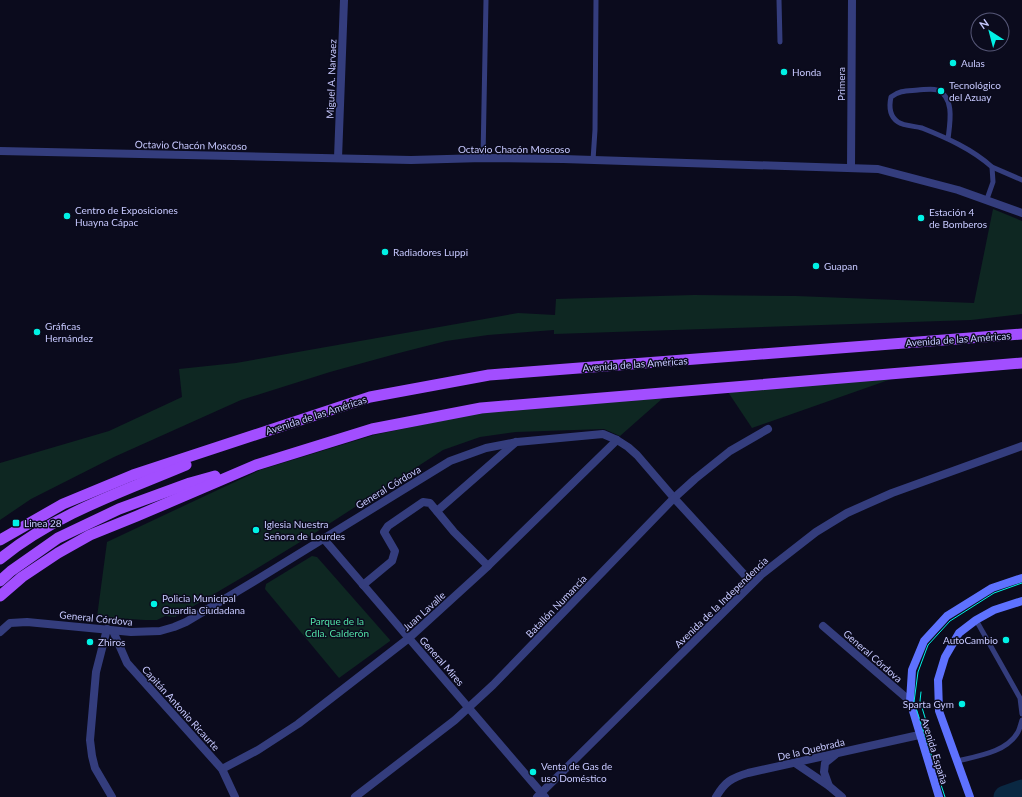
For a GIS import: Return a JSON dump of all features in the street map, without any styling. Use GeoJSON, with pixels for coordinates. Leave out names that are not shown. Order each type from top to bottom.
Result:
{"type":"FeatureCollection","features":[{"type":"Feature","properties":{"kind":"main road","name":"Avenida de las Américas"},"geometry":{"type":"LineString","coordinates":[[0,540],[63,504],[126,478],[370,397],[489,375],[1022,334]]}},
{"type":"Feature","properties":{"kind":"main road"},"geometry":{"type":"LineString","coordinates":[[0,581],[11,571],[58,538],[119,509],[190,483],[256,465],[372,429],[481,408],[1022,363]]}},
{"type":"Feature","properties":{"kind":"main road","name":"Avenida de las Américas"},"geometry":{"type":"LineString","coordinates":[[0,558],[48,526],[105,498],[255,436]]}},
{"type":"Feature","properties":{"kind":"main road"},"geometry":{"type":"LineString","coordinates":[[0,596],[22,577],[58,553],[90,535],[256,465]]}},
{"type":"Feature","properties":{"kind":"main road","name":"Avenida España"},"geometry":{"type":"LineString","coordinates":[[939,797],[919,735],[910,701],[912,670],[924,641],[946,616],[992,588],[1022,578]]}},
{"type":"Feature","properties":{"kind":"main road","name":"Avenida España"},"geometry":{"type":"LineString","coordinates":[[970,797],[939,711],[938,680],[945,657],[959,633],[976,620],[994,610],[1022,600]]}},
{"type":"Feature","properties":{"kind":"street","name":"Miguel A. Narvaez"},"geometry":{"type":"LineString","coordinates":[[338,158],[344,0]]}},
{"type":"Feature","properties":{"kind":"street","name":"Primera"},"geometry":{"type":"LineString","coordinates":[[850,168],[852,0]]}},
{"type":"Feature","properties":{"kind":"street","name":"Octavio Chacón Moscoso"},"geometry":{"type":"LineString","coordinates":[[0,151],[411,160],[483,158],[593,160],[878,169],[986,199],[1022,212]]}},
{"type":"Feature","properties":{"kind":"street","name":"Batallón Numancia"},"geometry":{"type":"LineString","coordinates":[[356,797],[455,720],[493,685],[674,498],[695,479],[730,451],[768,429]]}},
{"type":"Feature","properties":{"kind":"street","name":"General Córdova"},"geometry":{"type":"LineString","coordinates":[[0,632],[10,623],[27,622],[131,632],[160,631],[174,627],[186,622],[253,582],[450,461],[486,448],[517,442],[603,434],[628,446],[637,455],[674,498],[752,583]]}},
{"type":"Feature","properties":{"kind":"street","name":"Juan Lavalle"},"geometry":{"type":"LineString","coordinates":[[222,769],[258,750],[298,724],[409,638],[488,566],[617,440]]}},
{"type":"Feature","properties":{"kind":"street"},"geometry":{"type":"LineString","coordinates":[[437,511],[517,442]]}},
{"type":"Feature","properties":{"kind":"street","name":"Avenida de la Independencia"},"geometry":{"type":"LineString","coordinates":[[541,796],[752,583],[816,532],[847,513],[892,493],[1022,446]]}},
{"type":"Feature","properties":{"kind":"street"},"geometry":{"type":"LineString","coordinates":[[363,585],[392,561],[395,551],[384,532],[388,526],[423,502],[430,503],[454,532],[488,566]]}},
{"type":"Feature","properties":{"kind":"street","name":"General Mires"},"geometry":{"type":"LineString","coordinates":[[323,538],[541,796]]}},
{"type":"Feature","properties":{"kind":"street","name":"General Córdova"},"geometry":{"type":"LineString","coordinates":[[823,626],[910,701]]}},
{"type":"Feature","properties":{"kind":"street"},"geometry":{"type":"LineString","coordinates":[[110,630],[96,672],[90,740],[95,768],[112,797]]}},
{"type":"Feature","properties":{"kind":"street","name":"Capitán Antonio Ricaurte"},"geometry":{"type":"LineString","coordinates":[[110,630],[127,663],[222,769],[235,797]]}},
{"type":"Feature","properties":{"kind":"street","name":"De la Quebrada"},"geometry":{"type":"LineString","coordinates":[[716,797],[720,790],[732,778],[748,773],[919,735]]}},
{"type":"Feature","properties":{"kind":"street"},"geometry":{"type":"LineString","coordinates":[[829,786],[824,772],[825,764],[836,754]]}},
{"type":"Feature","properties":{"kind":"street"},"geometry":{"type":"LineString","coordinates":[[795,763],[829,786],[842,797]]}},
{"type":"Feature","properties":{"kind":"lane"},"geometry":{"type":"LineString","coordinates":[[483,158],[486,0]]}},
{"type":"Feature","properties":{"kind":"lane"},"geometry":{"type":"LineString","coordinates":[[593,160],[595,130],[596,0]]}},
{"type":"Feature","properties":{"kind":"lane"},"geometry":{"type":"LineString","coordinates":[[779,0],[780,42]]}},
{"type":"Feature","properties":{"kind":"lane"},"geometry":{"type":"LineString","coordinates":[[948,139],[950,115],[948,100],[942,93],[936,89],[898,91],[891,97],[891,114],[898,122],[920,127],[948,139],[982,158],[992,167],[1022,180]]}},
{"type":"Feature","properties":{"kind":"lane"},"geometry":{"type":"LineString","coordinates":[[986,199],[993,182],[992,167]]}},
{"type":"Feature","properties":{"kind":"lane"},"geometry":{"type":"LineString","coordinates":[[976,620],[1020,698],[1022,714]]}},
{"type":"Feature","properties":{"kind":"lane"},"geometry":{"type":"LineString","coordinates":[[959,764],[993,752],[1009,743],[1018,731],[1022,720]]}},
{"type":"Feature","properties":{"kind":"green space"},"geometry":{"type":"Polygon","coordinates":[[[993,209],[1022,221],[1022,314],[971,320],[554,334],[554,330],[488,335],[446,341],[330,372],[241,400],[114,457],[31,499],[0,520],[0,463],[109,431],[182,397],[179,369],[236,363],[518,313],[555,315],[556,299],[694,295],[796,296],[974,303],[993,209]]]}},
{"type":"Feature","properties":{"kind":"green space"},"geometry":{"type":"Polygon","coordinates":[[[900,376],[752,428],[728,392],[900,376]]]}},
{"type":"Feature","properties":{"kind":"green space"},"geometry":{"type":"Polygon","coordinates":[[[663,398],[620,436],[604,429],[516,432],[480,437],[443,450],[318,531],[175,617],[165,616],[157,620],[145,620],[97,617],[107,542],[260,470],[374,435],[482,412],[663,398]]]}},
{"type":"Feature","properties":{"kind":"green space","name":"Parque de la Cdla. Calderón"},"geometry":{"type":"Polygon","coordinates":[[[312,556],[317,557],[390,640],[339,678],[265,589],[266,584],[312,556]]]}},
{"type":"Feature","properties":{"kind":"waterway"},"geometry":{"type":"LineString","coordinates":[[1005,797],[1022,791]]}},
{"type":"Feature","properties":{"kind":"tram line"},"geometry":{"type":"LineString","coordinates":[[945,797],[914,702],[918,672],[928,645],[950,621],[994,593],[1022,583]]}},
{"type":"Feature","properties":{"kind":"tram line"},"geometry":{"type":"LineString","coordinates":[[921,692],[920,701],[933,744]]}},
{"type":"Feature","properties":{"kind":"place","name":"Aulas"},"geometry":{"type":"Point","coordinates":[953,63]}},
{"type":"Feature","properties":{"kind":"place","name":"Honda"},"geometry":{"type":"Point","coordinates":[784,72]}},
{"type":"Feature","properties":{"kind":"place","name":"Tecnológico del Azuay"},"geometry":{"type":"Point","coordinates":[941,91]}},
{"type":"Feature","properties":{"kind":"place","name":"Centro de Exposiciones Huayna Cápac"},"geometry":{"type":"Point","coordinates":[67,216]}},
{"type":"Feature","properties":{"kind":"place","name":"Estación 4 de Bomberos"},"geometry":{"type":"Point","coordinates":[921,218]}},
{"type":"Feature","properties":{"kind":"place","name":"Radiadores Luppi"},"geometry":{"type":"Point","coordinates":[385,252]}},
{"type":"Feature","properties":{"kind":"place","name":"Guapan"},"geometry":{"type":"Point","coordinates":[816,266]}},
{"type":"Feature","properties":{"kind":"place","name":"Gráficas Hernández"},"geometry":{"type":"Point","coordinates":[37,332]}},
{"type":"Feature","properties":{"kind":"place","name":"Linea 28"},"geometry":{"type":"Point","coordinates":[16,523]}},
{"type":"Feature","properties":{"kind":"place","name":"Iglesia Nuestra Señora de Lourdes"},"geometry":{"type":"Point","coordinates":[256,530]}},
{"type":"Feature","properties":{"kind":"place","name":"Policia Municipal Guardia Ciudadana"},"geometry":{"type":"Point","coordinates":[154,604]}},
{"type":"Feature","properties":{"kind":"place","name":"AutoCambio"},"geometry":{"type":"Point","coordinates":[1006,640]}},
{"type":"Feature","properties":{"kind":"place","name":"Zhiros"},"geometry":{"type":"Point","coordinates":[90,642]}},
{"type":"Feature","properties":{"kind":"place","name":"Sparta Gym"},"geometry":{"type":"Point","coordinates":[962,704]}},
{"type":"Feature","properties":{"kind":"place","name":"Venta de Gas de uso Doméstico"},"geometry":{"type":"Point","coordinates":[533,772]}}]}
